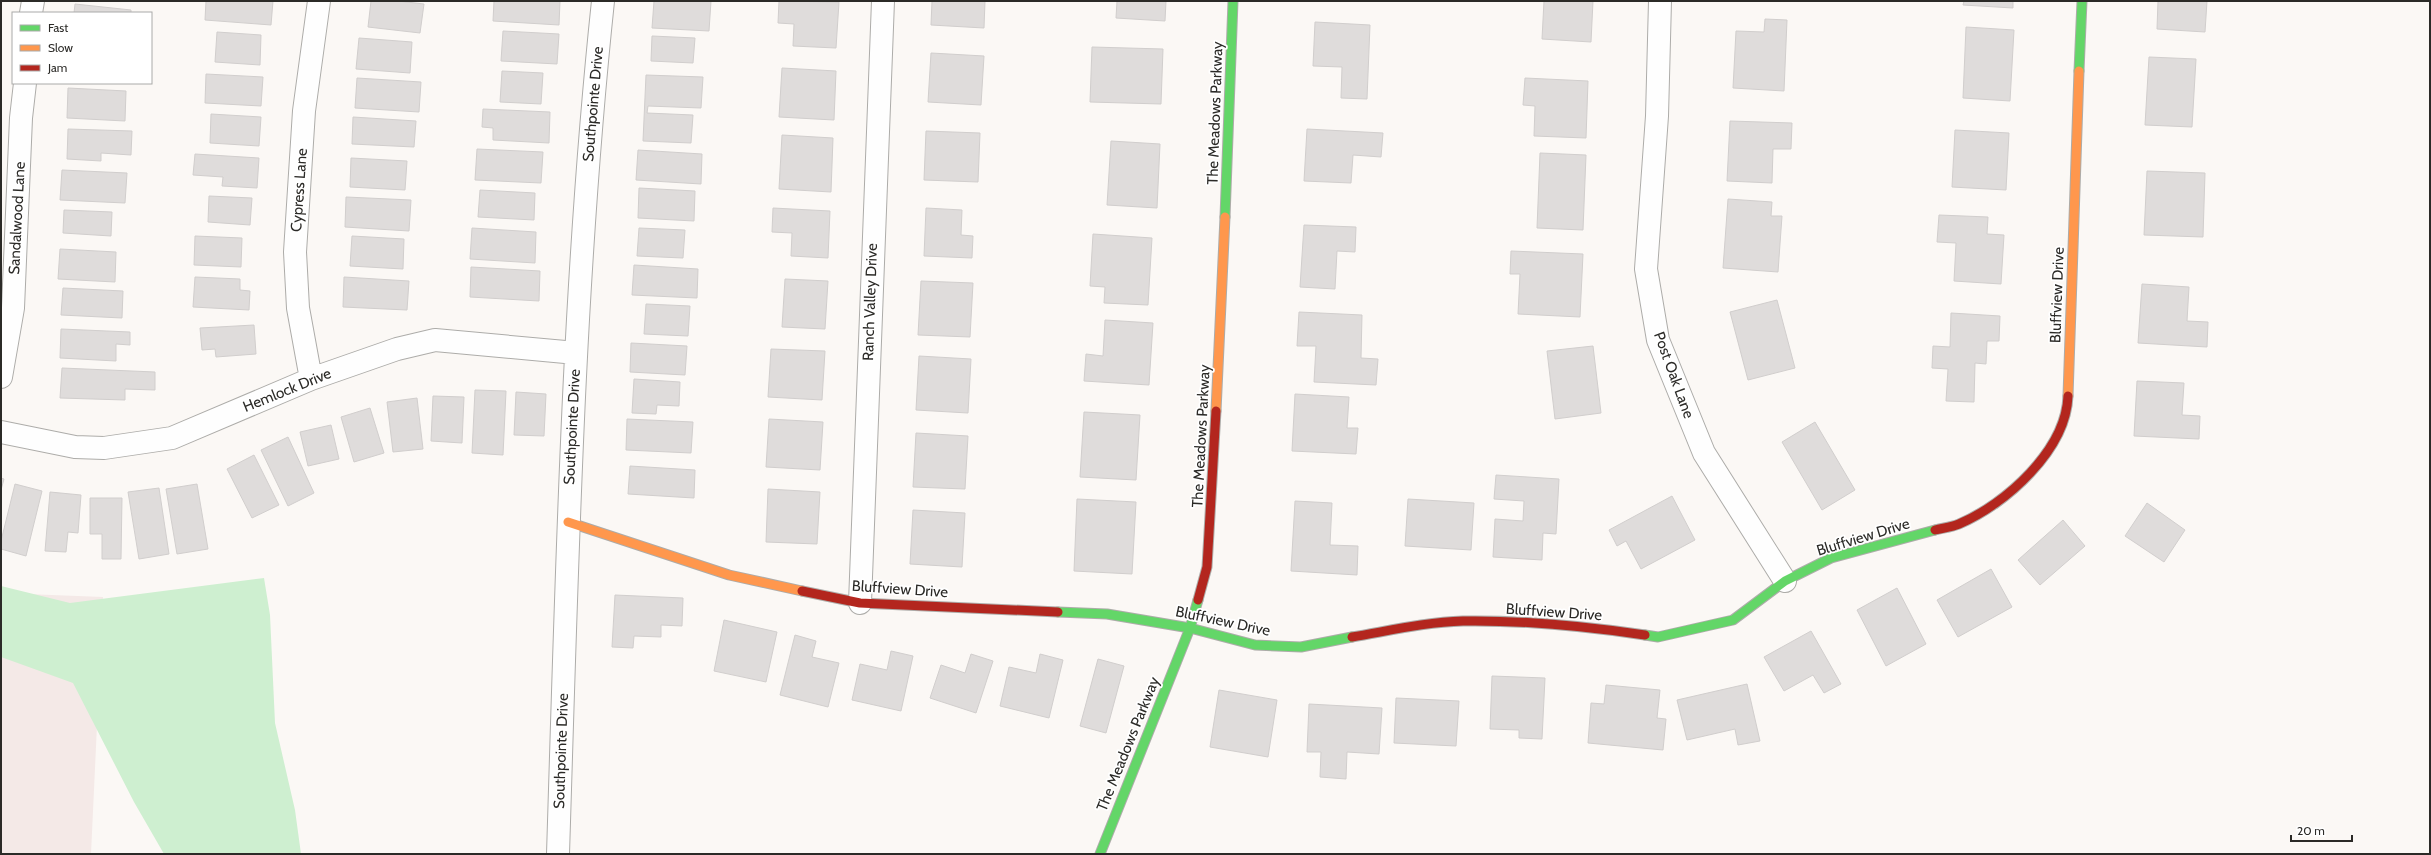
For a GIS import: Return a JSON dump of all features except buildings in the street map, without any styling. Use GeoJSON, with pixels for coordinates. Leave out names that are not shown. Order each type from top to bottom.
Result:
{"type":"FeatureCollection","features":[{"type":"Feature","properties":{"kind":"street"},"geometry":{"type":"LineString","coordinates":[[31,12],[33,1]]}},
{"type":"Feature","properties":{"kind":"street","name":"Cypress Lane"},"geometry":{"type":"LineString","coordinates":[[311,379],[298,308],[295,252],[304,111],[319,1]]}},
{"type":"Feature","properties":{"kind":"street","name":"Southpointe Drive"},"geometry":{"type":"LineString","coordinates":[[558,854],[568,522],[576,353],[591,110],[602,1]]}},
{"type":"Feature","properties":{"kind":"street","name":"Ranch Valley Drive"},"geometry":{"type":"LineString","coordinates":[[860,603],[883,1]]}},
{"type":"Feature","properties":{"kind":"street","name":"The Meadows Parkway"},"geometry":{"type":"LineString","coordinates":[[1100,854],[1190,628],[1207,567],[1218,386],[1233,1]]}},
{"type":"Feature","properties":{"kind":"street","name":"Post Oak Lane"},"geometry":{"type":"LineString","coordinates":[[1660,1],[1657,116],[1646,269],[1658,340],[1704,453],[1785,581]]}},
{"type":"Feature","properties":{"kind":"street","name":"Bluffview Drive"},"geometry":{"type":"LineString","coordinates":[[568,522],[730,575],[860,603],[1107,614],[1190,628],[1255,644],[1286,647],[1301,647],[1402,628],[1462,621],[1574,624],[1658,637],[1733,620],[1785,581],[1831,558],[1959,524],[1997,501],[2034,470],[2054,441],[2067,410],[2082,1]]}},
{"type":"Feature","properties":{"kind":"street","name":"Sandalwood Lane"},"geometry":{"type":"LineString","coordinates":[[1,377],[13,308],[21,118],[25,84]]}},
{"type":"Feature","properties":{"kind":"street","name":"Hemlock Drive"},"geometry":{"type":"LineString","coordinates":[[1,432],[75,447],[104,448],[140,444],[172,438],[311,379],[397,349],[435,340],[576,353]]}},
{"type":"Feature","properties":{"kind":"shaded area"},"geometry":{"type":"Polygon","coordinates":[[[1,593],[103,597],[91,854],[1,854],[1,593]]]}},
{"type":"Feature","properties":{"kind":"green space"},"geometry":{"type":"Polygon","coordinates":[[[264,578],[270,615],[275,723],[295,810],[301,854],[164,854],[134,802],[73,683],[1,657],[1,586],[70,603],[264,578]]]}},
{"type":"Feature","properties":{"kind":"traffic: fast"},"geometry":{"type":"LineString","coordinates":[[1225,217],[1233,1]]}},
{"type":"Feature","properties":{"kind":"traffic: fast"},"geometry":{"type":"LineString","coordinates":[[2079,71],[2082,1]]}},
{"type":"Feature","properties":{"kind":"traffic: fast"},"geometry":{"type":"LineString","coordinates":[[1645,635],[1658,637],[1733,620],[1785,581],[1831,558],[1935,530]]}},
{"type":"Feature","properties":{"kind":"traffic: fast"},"geometry":{"type":"LineString","coordinates":[[1100,854],[1190,628],[1198,600]]}},
{"type":"Feature","properties":{"kind":"traffic: fast"},"geometry":{"type":"LineString","coordinates":[[1058,612],[1107,614],[1190,628],[1255,645],[1301,647],[1352,637]]}},
{"type":"Feature","properties":{"kind":"traffic: slow"},"geometry":{"type":"LineString","coordinates":[[2068,396],[2079,71]]}},
{"type":"Feature","properties":{"kind":"traffic: slow"},"geometry":{"type":"LineString","coordinates":[[1216,411],[1225,217]]}},
{"type":"Feature","properties":{"kind":"traffic: slow"},"geometry":{"type":"LineString","coordinates":[[568,522],[729,575],[802,591]]}},
{"type":"Feature","properties":{"kind":"traffic: jam"},"geometry":{"type":"LineString","coordinates":[[1935,530],[1956,525],[1977,515],[2014,489],[2030,473],[2045,455],[2057,436],[2065,416],[2068,396]]}},
{"type":"Feature","properties":{"kind":"traffic: jam"},"geometry":{"type":"LineString","coordinates":[[1198,600],[1207,567],[1216,411]]}},
{"type":"Feature","properties":{"kind":"traffic: jam"},"geometry":{"type":"LineString","coordinates":[[802,591],[860,603],[1058,612]]}},
{"type":"Feature","properties":{"kind":"traffic: jam"},"geometry":{"type":"LineString","coordinates":[[1352,637],[1421,625],[1463,621],[1554,624],[1645,635]]}}]}
